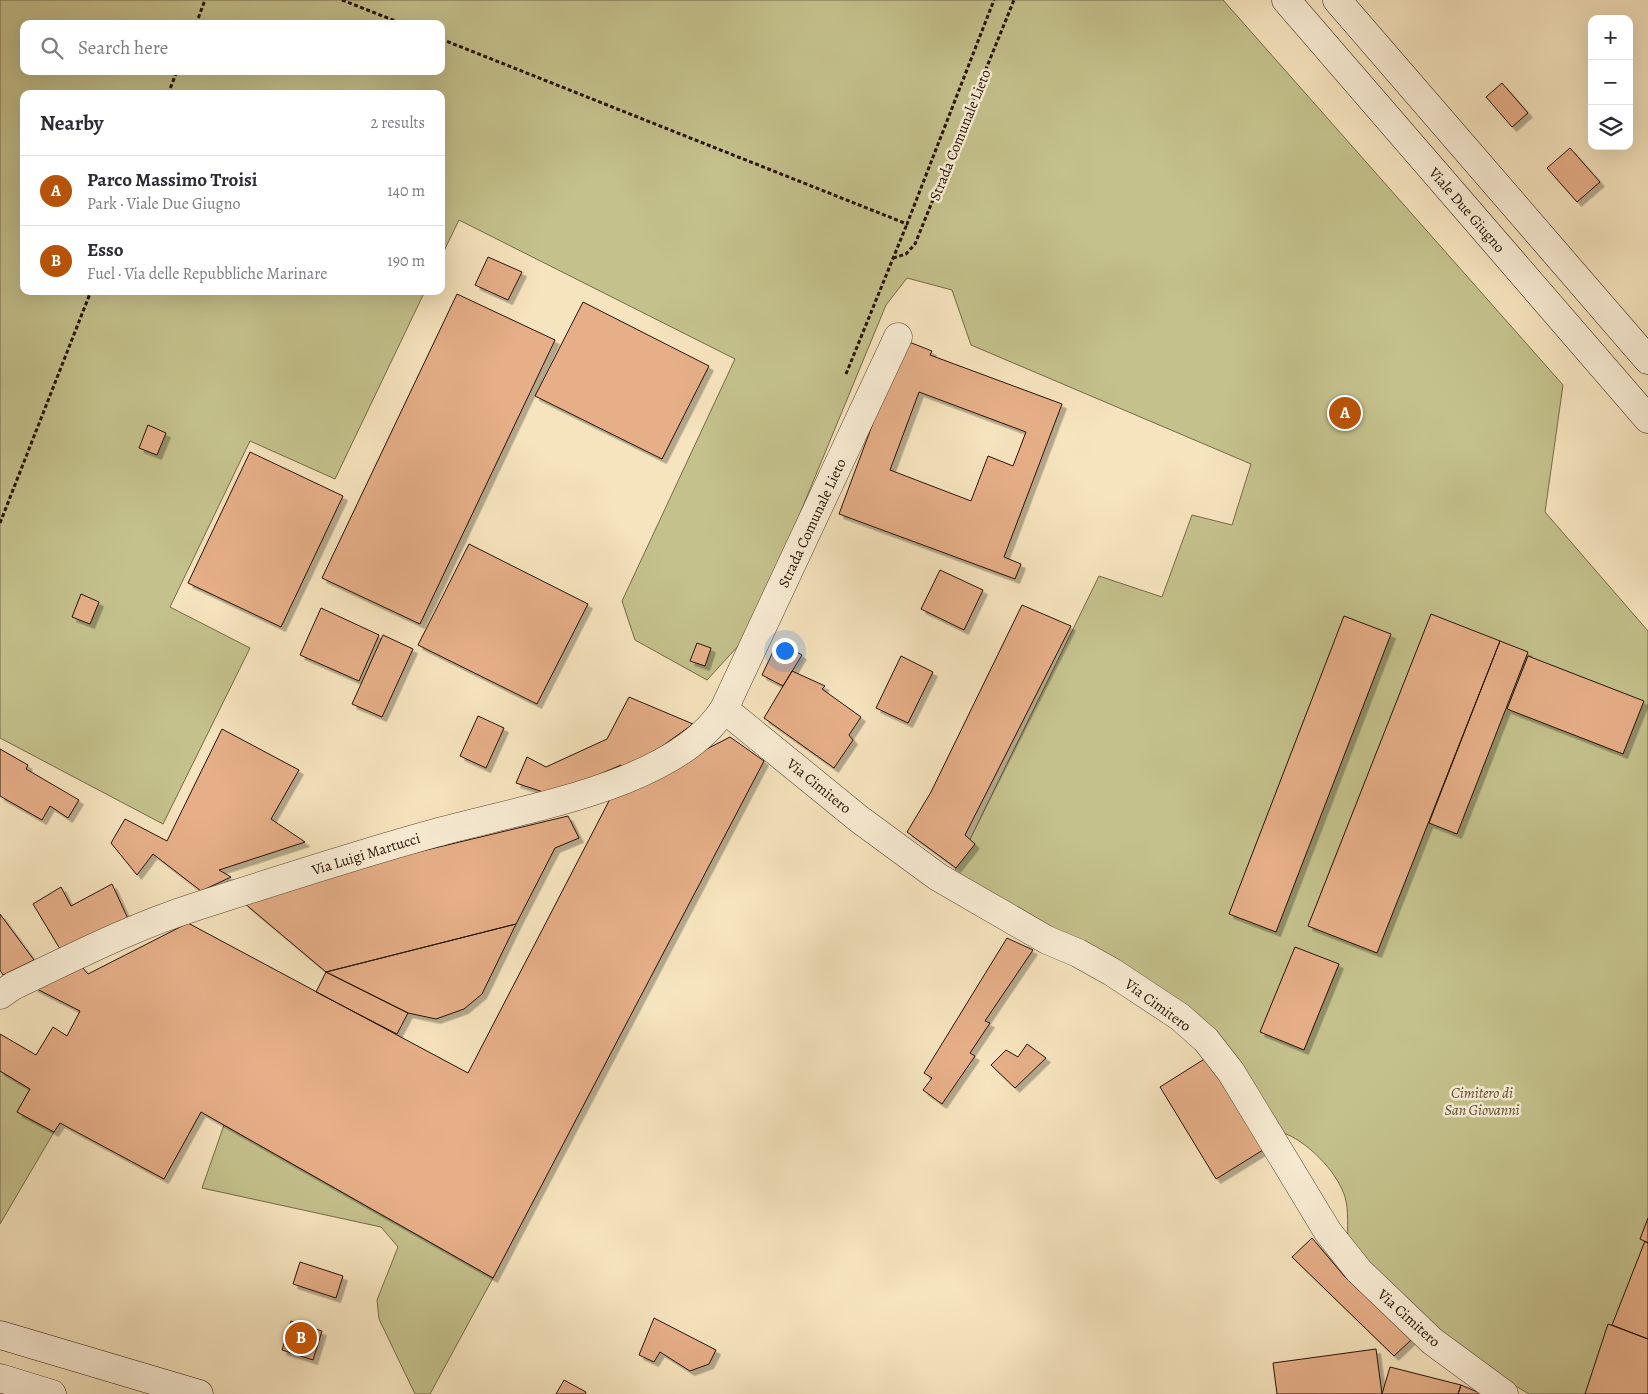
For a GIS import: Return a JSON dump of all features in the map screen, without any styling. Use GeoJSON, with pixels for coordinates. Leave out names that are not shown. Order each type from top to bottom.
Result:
{"type":"FeatureCollection","features":[{"type":"Feature","properties":{"kind":"street","name":"Viale Due Giugno"},"geometry":{"type":"LineString","coordinates":[[1286,0],[1648,419]]}},
{"type":"Feature","properties":{"kind":"street"},"geometry":{"type":"LineString","coordinates":[[1337,0],[1648,360]]}},
{"type":"Feature","properties":{"kind":"street","name":"Strada Comunale Lieto"},"geometry":{"type":"LineString","coordinates":[[724,709],[898,337]]}},
{"type":"Feature","properties":{"kind":"street","name":"Via Luigi Martucci"},"geometry":{"type":"LineString","coordinates":[[0,995],[13,986],[132,930],[196,906],[434,833],[593,791],[637,774],[694,743],[714,725],[724,709]]}},
{"type":"Feature","properties":{"kind":"street","name":"Via Cimitero"},"geometry":{"type":"LineString","coordinates":[[724,709],[859,819],[938,877],[1047,940],[1078,953],[1112,972],[1180,1018],[1206,1040],[1231,1072],[1328,1232],[1359,1271],[1432,1341],[1504,1394]]}},
{"type":"Feature","properties":{"kind":"street"},"geometry":{"type":"LineString","coordinates":[[0,1335],[199,1394]]}},
{"type":"Feature","properties":{"kind":"street"},"geometry":{"type":"LineString","coordinates":[[0,1378],[52,1394]]}},
{"type":"Feature","properties":{"kind":"path"},"geometry":{"type":"LineString","coordinates":[[198,20],[205,0]]}},
{"type":"Feature","properties":{"kind":"path"},"geometry":{"type":"LineString","coordinates":[[342,0],[393,20]]}},
{"type":"Feature","properties":{"kind":"path"},"geometry":{"type":"LineString","coordinates":[[445,41],[907,224],[994,0]]}},
{"type":"Feature","properties":{"kind":"path","name":"Strada Comunale Lieto"},"geometry":{"type":"LineString","coordinates":[[893,258],[906,254],[915,244],[1014,0]]}},
{"type":"Feature","properties":{"kind":"path"},"geometry":{"type":"LineString","coordinates":[[170,90],[175,75]]}},
{"type":"Feature","properties":{"kind":"path"},"geometry":{"type":"LineString","coordinates":[[0,523],[89,295]]}},
{"type":"Feature","properties":{"kind":"green space","name":"Cimitero di San Giovanni"},"geometry":{"type":"Polygon","coordinates":[[[0,0],[1223,0],[1563,385],[1545,512],[1648,631],[1648,1394],[1529,1394],[1487,1369],[1413,1312],[1348,1243],[1346,1202],[1335,1177],[1310,1149],[1291,1136],[1281,1132],[1243,1069],[954,872],[1099,576],[1162,597],[1192,515],[1232,525],[1251,464],[971,345],[952,290],[907,278],[886,305],[751,632],[707,680],[635,640],[622,601],[735,359],[459,220],[445,249],[445,90],[20,90],[20,295],[423,295],[335,479],[250,441],[170,607],[250,648],[163,824],[0,738],[0,0]]]}},
{"type":"Feature","properties":{"kind":"green space"},"geometry":{"type":"Polygon","coordinates":[[[0,1071],[30,1089],[17,1112],[54,1132],[0,1224],[0,1071]]]}},
{"type":"Feature","properties":{"kind":"green space"},"geometry":{"type":"Polygon","coordinates":[[[224,1125],[493,1278],[430,1394],[415,1394],[379,1319],[377,1300],[398,1247],[381,1227],[202,1188],[224,1125]]]}},
{"type":"Feature","properties":{"kind":"building"},"geometry":{"type":"Polygon","coordinates":[[[1502,83],[1528,113],[1512,127],[1486,97],[1502,83]]]}},
{"type":"Feature","properties":{"kind":"building"},"geometry":{"type":"Polygon","coordinates":[[[1570,148],[1600,182],[1577,202],[1547,168],[1570,148]]]}},
{"type":"Feature","properties":{"kind":"building"},"geometry":{"type":"Polygon","coordinates":[[[488,257],[522,272],[508,300],[475,285],[488,257]]]}},
{"type":"Feature","properties":{"kind":"building"},"geometry":{"type":"Polygon","coordinates":[[[457,294],[555,340],[420,624],[322,578],[457,294]]]}},
{"type":"Feature","properties":{"kind":"building"},"geometry":{"type":"Polygon","coordinates":[[[583,302],[709,366],[662,459],[535,396],[583,302]]]}},
{"type":"Feature","properties":{"kind":"building"},"geometry":{"type":"Polygon","coordinates":[[[904,340],[932,351],[930,355],[1062,404],[1004,557],[1021,564],[1015,579],[839,514],[904,340]],[[919,392],[890,470],[971,501],[988,456],[1013,466],[1026,432],[919,392]]]}},
{"type":"Feature","properties":{"kind":"building"},"geometry":{"type":"Polygon","coordinates":[[[148,425],[166,433],[157,455],[139,448],[148,425]]]}},
{"type":"Feature","properties":{"kind":"building"},"geometry":{"type":"Polygon","coordinates":[[[250,452],[343,496],[281,627],[188,583],[250,452]]]}},
{"type":"Feature","properties":{"kind":"building"},"geometry":{"type":"Polygon","coordinates":[[[469,544],[588,604],[537,704],[418,645],[469,544]]]}},
{"type":"Feature","properties":{"kind":"building"},"geometry":{"type":"Polygon","coordinates":[[[940,570],[983,590],[964,630],[921,609],[940,570]]]}},
{"type":"Feature","properties":{"kind":"building"},"geometry":{"type":"Polygon","coordinates":[[[81,594],[99,602],[90,624],[72,617],[81,594]]]}},
{"type":"Feature","properties":{"kind":"building"},"geometry":{"type":"Polygon","coordinates":[[[1022,605],[1071,626],[965,835],[975,844],[956,868],[907,832],[931,792],[1022,605]]]}},
{"type":"Feature","properties":{"kind":"building"},"geometry":{"type":"Polygon","coordinates":[[[321,608],[379,635],[359,681],[300,655],[321,608]]]}},
{"type":"Feature","properties":{"kind":"building"},"geometry":{"type":"Polygon","coordinates":[[[1431,614],[1500,641],[1377,953],[1308,926],[1431,614]]]}},
{"type":"Feature","properties":{"kind":"building"},"geometry":{"type":"Polygon","coordinates":[[[1344,616],[1391,634],[1276,932],[1229,914],[1344,616]]]}},
{"type":"Feature","properties":{"kind":"building"},"geometry":{"type":"Polygon","coordinates":[[[383,635],[413,649],[382,717],[352,704],[383,635]]]}},
{"type":"Feature","properties":{"kind":"building"},"geometry":{"type":"Polygon","coordinates":[[[778,641],[802,655],[783,686],[762,675],[778,641]]]}},
{"type":"Feature","properties":{"kind":"building"},"geometry":{"type":"Polygon","coordinates":[[[1500,641],[1528,652],[1457,834],[1429,823],[1500,641]]]}},
{"type":"Feature","properties":{"kind":"building"},"geometry":{"type":"Polygon","coordinates":[[[697,643],[711,648],[705,666],[690,661],[697,643]]]}},
{"type":"Feature","properties":{"kind":"building"},"geometry":{"type":"Polygon","coordinates":[[[901,656],[933,672],[908,723],[876,708],[901,656]]]}},
{"type":"Feature","properties":{"kind":"building"},"geometry":{"type":"Polygon","coordinates":[[[1528,656],[1644,701],[1623,754],[1507,709],[1528,656]]]}},
{"type":"Feature","properties":{"kind":"building"},"geometry":{"type":"Polygon","coordinates":[[[792,671],[825,686],[822,689],[861,717],[849,735],[853,740],[834,768],[764,718],[792,671]]]}},
{"type":"Feature","properties":{"kind":"building"},"geometry":{"type":"Polygon","coordinates":[[[629,697],[693,724],[661,747],[623,768],[621,765],[552,795],[516,783],[527,757],[546,767],[607,739],[629,697]]]}},
{"type":"Feature","properties":{"kind":"building"},"geometry":{"type":"Polygon","coordinates":[[[478,716],[504,728],[486,768],[460,756],[478,716]]]}},
{"type":"Feature","properties":{"kind":"building"},"geometry":{"type":"Polygon","coordinates":[[[222,729],[299,770],[271,819],[305,842],[219,870],[231,877],[201,891],[153,854],[137,875],[111,843],[125,819],[167,841],[222,729]]]}},
{"type":"Feature","properties":{"kind":"building"},"geometry":{"type":"Polygon","coordinates":[[[730,737],[764,761],[493,1278],[201,1112],[164,1179],[60,1123],[54,1132],[17,1112],[30,1089],[0,1071],[0,1034],[36,1055],[53,1027],[67,1036],[80,1011],[33,987],[82,967],[88,974],[188,923],[468,1073],[610,799],[730,737]]]}},
{"type":"Feature","properties":{"kind":"building"},"geometry":{"type":"Polygon","coordinates":[[[0,749],[28,765],[26,769],[79,800],[68,818],[50,806],[42,820],[0,796],[0,749]]]}},
{"type":"Feature","properties":{"kind":"building"},"geometry":{"type":"Polygon","coordinates":[[[568,816],[579,838],[555,848],[516,924],[326,972],[244,903],[343,870],[568,816]]]}},
{"type":"Feature","properties":{"kind":"building"},"geometry":{"type":"Polygon","coordinates":[[[112,884],[129,921],[60,949],[33,904],[61,887],[71,906],[112,884]]]}},
{"type":"Feature","properties":{"kind":"building"},"geometry":{"type":"Polygon","coordinates":[[[0,914],[34,960],[3,975],[0,970],[0,914]]]}},
{"type":"Feature","properties":{"kind":"building"},"geometry":{"type":"Polygon","coordinates":[[[516,924],[482,994],[464,1009],[436,1019],[408,1013],[326,972],[516,924]]]}},
{"type":"Feature","properties":{"kind":"building"},"geometry":{"type":"Polygon","coordinates":[[[1007,938],[1033,950],[985,1021],[990,1023],[970,1053],[975,1056],[942,1104],[923,1090],[932,1078],[924,1073],[1007,938]]]}},
{"type":"Feature","properties":{"kind":"building"},"geometry":{"type":"Polygon","coordinates":[[[1295,947],[1339,964],[1304,1050],[1260,1032],[1295,947]]]}},
{"type":"Feature","properties":{"kind":"building"},"geometry":{"type":"Polygon","coordinates":[[[326,972],[408,1013],[397,1034],[316,992],[326,972]]]}},
{"type":"Feature","properties":{"kind":"building"},"geometry":{"type":"Polygon","coordinates":[[[1027,1044],[1046,1058],[1015,1088],[991,1065],[1006,1050],[1018,1057],[1027,1044]]]}},
{"type":"Feature","properties":{"kind":"building"},"geometry":{"type":"Polygon","coordinates":[[[1206,1058],[1263,1150],[1216,1179],[1160,1087],[1206,1058]]]}},
{"type":"Feature","properties":{"kind":"building"},"geometry":{"type":"Polygon","coordinates":[[[1648,1218],[1648,1243],[1640,1239],[1648,1218]]]}},
{"type":"Feature","properties":{"kind":"building"},"geometry":{"type":"Polygon","coordinates":[[[1312,1238],[1345,1277],[1412,1339],[1394,1356],[1292,1257],[1312,1238]]]}},
{"type":"Feature","properties":{"kind":"building"},"geometry":{"type":"Polygon","coordinates":[[[1645,1241],[1648,1243],[1648,1339],[1612,1325],[1645,1241]]]}},
{"type":"Feature","properties":{"kind":"building"},"geometry":{"type":"Polygon","coordinates":[[[300,1262],[343,1276],[336,1298],[293,1284],[300,1262]]]}},
{"type":"Feature","properties":{"kind":"building"},"geometry":{"type":"Polygon","coordinates":[[[654,1318],[716,1350],[709,1364],[690,1371],[660,1352],[654,1362],[639,1355],[654,1318]]]}},
{"type":"Feature","properties":{"kind":"building"},"geometry":{"type":"Polygon","coordinates":[[[291,1321],[322,1331],[313,1360],[282,1350],[291,1321]]]}},
{"type":"Feature","properties":{"kind":"building"},"geometry":{"type":"Polygon","coordinates":[[[1608,1324],[1648,1339],[1648,1394],[1585,1394],[1608,1324]]]}},
{"type":"Feature","properties":{"kind":"building"},"geometry":{"type":"Polygon","coordinates":[[[1376,1349],[1382,1394],[1277,1394],[1273,1363],[1376,1349]]]}},
{"type":"Feature","properties":{"kind":"building"},"geometry":{"type":"Polygon","coordinates":[[[1390,1367],[1461,1385],[1458,1394],[1382,1394],[1390,1367]]]}},
{"type":"Feature","properties":{"kind":"building"},"geometry":{"type":"Polygon","coordinates":[[[564,1380],[586,1392],[585,1394],[556,1394],[564,1380]]]}},
{"type":"Feature","properties":{"kind":"building"},"geometry":{"type":"Polygon","coordinates":[[[1461,1385],[1482,1394],[1458,1394],[1461,1385]]]}},
{"type":"Feature","properties":{"kind":"place","name":"Parco Massimo Troisi"},"geometry":{"type":"Point","coordinates":[1345,413]}},
{"type":"Feature","properties":{"kind":"place","name":"Esso"},"geometry":{"type":"Point","coordinates":[301,1338]}}]}
